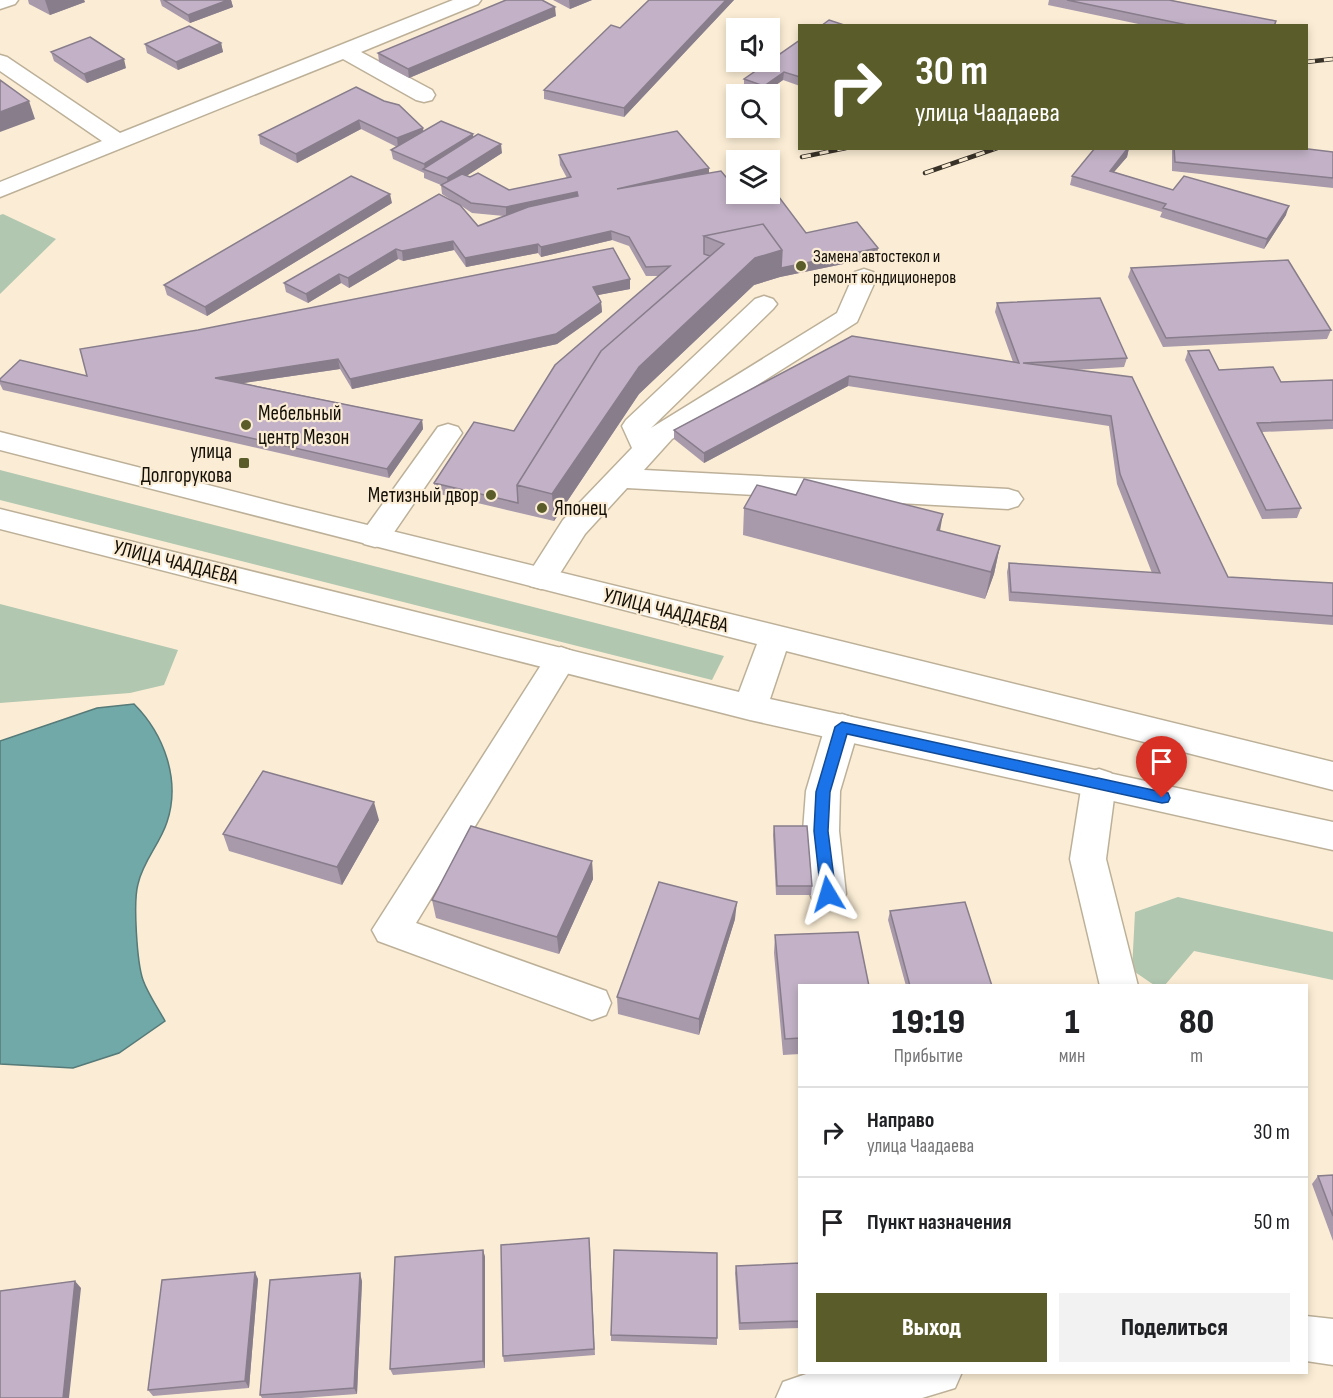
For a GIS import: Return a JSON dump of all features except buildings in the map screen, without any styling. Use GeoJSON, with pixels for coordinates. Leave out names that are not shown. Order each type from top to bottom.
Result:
{"type":"FeatureCollection","features":[{"type":"Feature","properties":{"kind":"main road"},"geometry":{"type":"LineString","coordinates":[[0,3],[8,0]]}},
{"type":"Feature","properties":{"kind":"main road"},"geometry":{"type":"LineString","coordinates":[[0,190],[471,0]]}},
{"type":"Feature","properties":{"kind":"main road"},"geometry":{"type":"LineString","coordinates":[[344,51],[424,95]]}},
{"type":"Feature","properties":{"kind":"main road"},"geometry":{"type":"LineString","coordinates":[[0,61],[118,142]]}},
{"type":"Feature","properties":{"kind":"main road"},"geometry":{"type":"LineString","coordinates":[[541,578],[574,526],[663,433],[848,317],[864,278]]}},
{"type":"Feature","properties":{"kind":"main road"},"geometry":{"type":"LineString","coordinates":[[647,449],[636,426],[764,304]]}},
{"type":"Feature","properties":{"kind":"main road"},"geometry":{"type":"LineString","coordinates":[[375,537],[448,433]]}},
{"type":"Feature","properties":{"kind":"main road","name":"УЛИЦА ЧААДАЕВА"},"geometry":{"type":"LineString","coordinates":[[0,441],[774,638],[1333,776]]}},
{"type":"Feature","properties":{"kind":"main road"},"geometry":{"type":"LineString","coordinates":[[620,478],[1008,499]]}},
{"type":"Feature","properties":{"kind":"main road","name":"УЛИЦА ЧААДАЕВА"},"geometry":{"type":"LineString","coordinates":[[0,519],[750,707],[1333,836]]}},
{"type":"Feature","properties":{"kind":"main road"},"geometry":{"type":"LineString","coordinates":[[750,707],[774,638]]}},
{"type":"Feature","properties":{"kind":"main road"},"geometry":{"type":"LineString","coordinates":[[561,659],[391,930],[592,1003]]}},
{"type":"Feature","properties":{"kind":"main road"},"geometry":{"type":"LineString","coordinates":[[828,894],[821,831],[823,792],[842,727]]}},
{"type":"Feature","properties":{"kind":"main road"},"geometry":{"type":"LineString","coordinates":[[1099,783],[1088,859],[1119,984]]}},
{"type":"Feature","properties":{"kind":"main road"},"geometry":{"type":"LineString","coordinates":[[1308,1338],[1333,1342]]}},
{"type":"Feature","properties":{"kind":"main road"},"geometry":{"type":"LineString","coordinates":[[799,1398],[857,1393],[931,1374]]}},
{"type":"Feature","properties":{"kind":"green space"},"geometry":{"type":"Polygon","coordinates":[[[3,214],[56,239],[0,294],[0,215],[3,214]]]}},
{"type":"Feature","properties":{"kind":"green space"},"geometry":{"type":"Polygon","coordinates":[[[0,470],[724,656],[712,680],[0,500],[0,470]]]}},
{"type":"Feature","properties":{"kind":"green space"},"geometry":{"type":"Polygon","coordinates":[[[0,604],[178,650],[164,685],[130,693],[0,703],[0,604]]]}},
{"type":"Feature","properties":{"kind":"green space"},"geometry":{"type":"Polygon","coordinates":[[[1178,897],[1333,932],[1333,980],[1194,951],[1166,984],[1153,984],[1132,970],[1135,912],[1178,897]]]}},
{"type":"Feature","properties":{"kind":"water"},"geometry":{"type":"Polygon","coordinates":[[[134,704],[154,729],[167,758],[171,774],[171,806],[167,822],[140,876],[136,904],[136,932],[141,972],[165,1021],[119,1053],[73,1068],[0,1064],[0,741],[97,708],[134,704]]]}},
{"type":"Feature","properties":{"kind":"railway"},"geometry":{"type":"LineString","coordinates":[[1308,62],[1333,59]]}},
{"type":"Feature","properties":{"kind":"railway"},"geometry":{"type":"LineString","coordinates":[[802,157],[836,150]]}},
{"type":"Feature","properties":{"kind":"railway"},"geometry":{"type":"LineString","coordinates":[[925,173],[991,150]]}},
{"type":"Feature","properties":{"kind":"place","name":"Замена автостекол и ремонт кондиционеров"},"geometry":{"type":"Point","coordinates":[801,266]}},
{"type":"Feature","properties":{"kind":"place","name":"Мебельный центр Мезон"},"geometry":{"type":"Point","coordinates":[246,425]}},
{"type":"Feature","properties":{"kind":"place","name":"улица Долгорукова"},"geometry":{"type":"Point","coordinates":[244,463]}},
{"type":"Feature","properties":{"kind":"place","name":"Метизный двор"},"geometry":{"type":"Point","coordinates":[491,495]}},
{"type":"Feature","properties":{"kind":"place","name":"Японец"},"geometry":{"type":"Point","coordinates":[542,508]}},
{"type":"Feature","properties":{"kind":"route"},"geometry":{"type":"LineString","coordinates":[[828,894],[821,831],[823,792],[842,727],[1162,798]]}}]}
